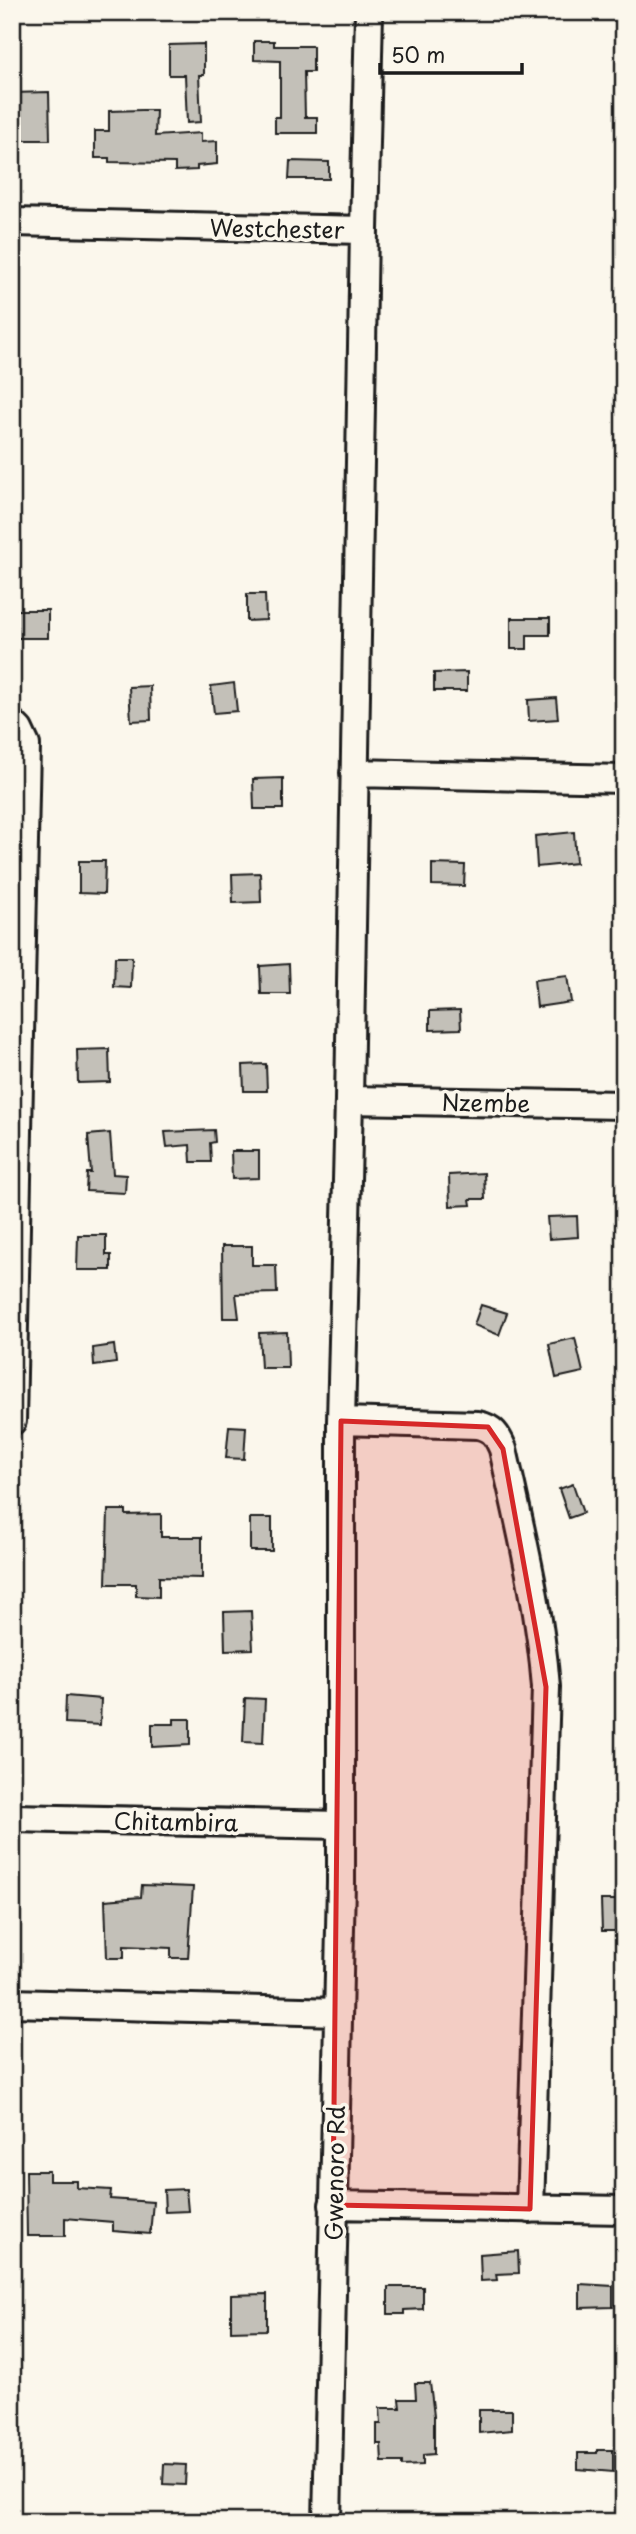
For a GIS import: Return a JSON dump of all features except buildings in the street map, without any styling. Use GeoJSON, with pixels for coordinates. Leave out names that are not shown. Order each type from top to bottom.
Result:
{"type":"FeatureCollection","features":[{"type":"Feature","properties":{"kind":"street"},"geometry":{"type":"LineString","coordinates":[[364,230],[369,12]]}},
{"type":"Feature","properties":{"kind":"street","name":"Westchester"},"geometry":{"type":"LineString","coordinates":[[12,222],[364,230],[349,1100]]}},
{"type":"Feature","properties":{"kind":"street"},"geometry":{"type":"LineString","coordinates":[[12,723],[19,730],[26,745],[12,1422]]}},
{"type":"Feature","properties":{"kind":"street"},"geometry":{"type":"LineString","coordinates":[[354,773],[624,779]]}},
{"type":"Feature","properties":{"kind":"street","name":"Nzembe"},"geometry":{"type":"LineString","coordinates":[[349,1100],[624,1105]]}},
{"type":"Feature","properties":{"kind":"street","name":"Gwenoro Rd"},"geometry":{"type":"LineString","coordinates":[[327,2522],[338,2012],[341,1421],[349,1100]]}},
{"type":"Feature","properties":{"kind":"street"},"geometry":{"type":"LineString","coordinates":[[341,1421],[478,1425],[488,1427],[497,1434],[503,1449],[526,1554],[544,1659],[546,1687],[530,2209]]}},
{"type":"Feature","properties":{"kind":"street","name":"Chitambira"},"geometry":{"type":"LineString","coordinates":[[12,1818],[340,1825]]}},
{"type":"Feature","properties":{"kind":"street"},"geometry":{"type":"LineString","coordinates":[[12,2003],[338,2012]]}},
{"type":"Feature","properties":{"kind":"street"},"geometry":{"type":"LineString","coordinates":[[333,2205],[624,2210]]}},
{"type":"Feature","properties":{"kind":"highlighted area"},"geometry":{"type":"Polygon","coordinates":[[[341,1421],[488,1427],[503,1449],[546,1687],[530,2209],[333,2205],[341,1421]]]}}]}
